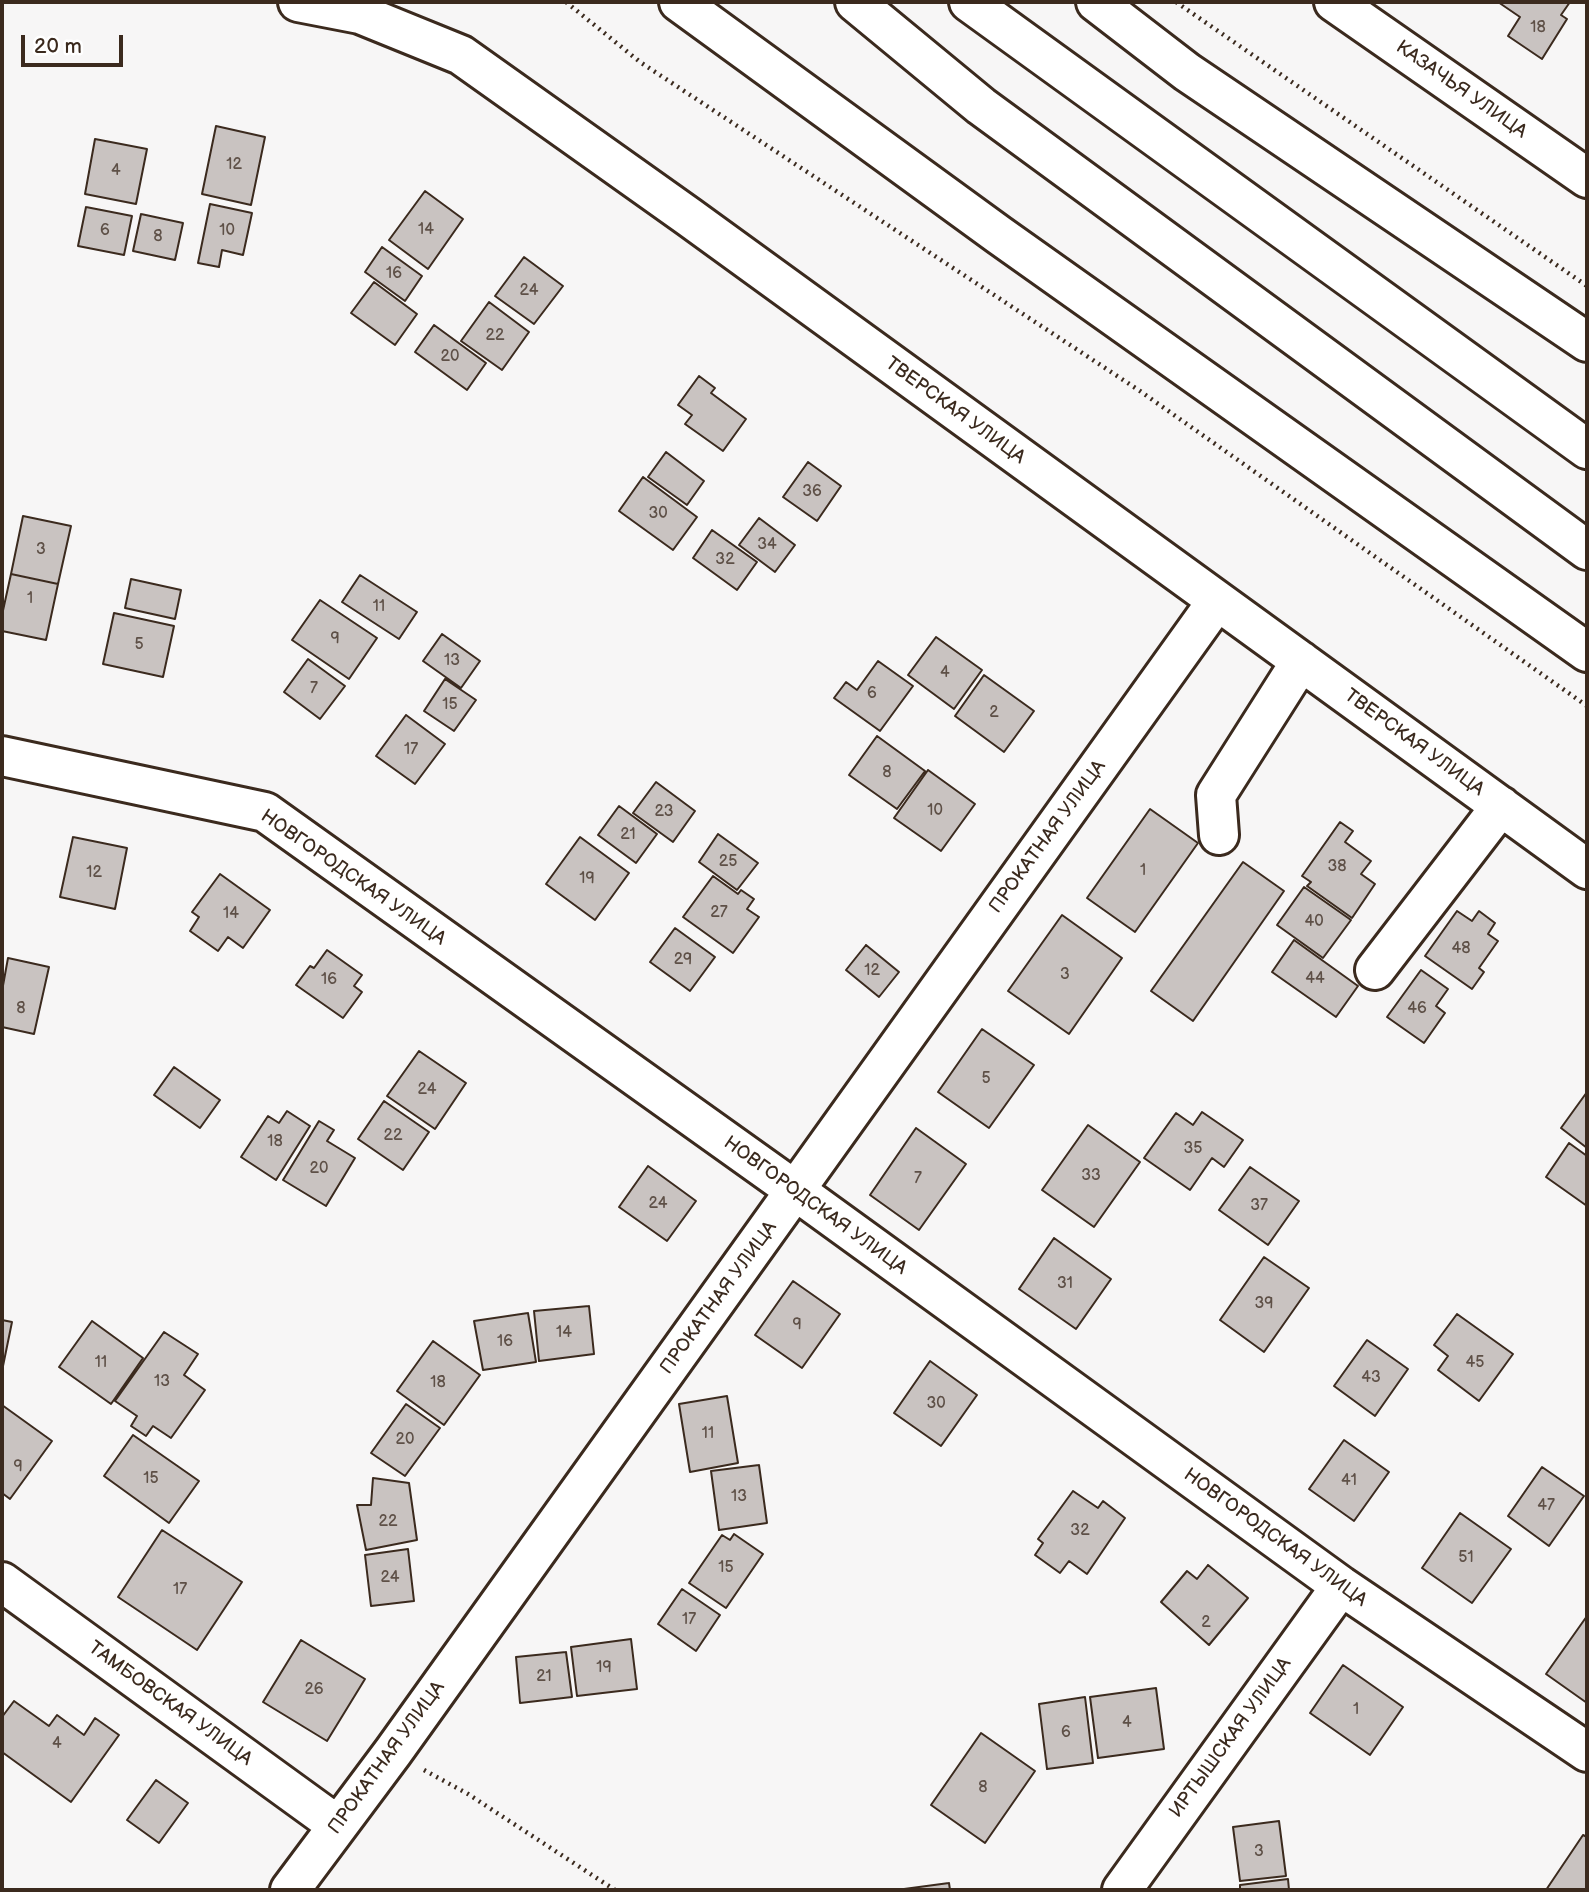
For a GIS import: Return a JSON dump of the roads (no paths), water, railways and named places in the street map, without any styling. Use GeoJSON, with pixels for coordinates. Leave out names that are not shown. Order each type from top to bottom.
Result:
{"type":"FeatureCollection","features":[{"type":"Feature","properties":{"kind":"street","name":"ТВЕРСКАЯ УЛИЦА"},"geometry":{"type":"LineString","coordinates":[[298,2],[360,14],[461,55],[700,225],[1587,869]]}},
{"type":"Feature","properties":{"kind":"street"},"geometry":{"type":"LineString","coordinates":[[679,2],[999,235],[1587,652]]}},
{"type":"Feature","properties":{"kind":"street"},"geometry":{"type":"LineString","coordinates":[[855,2],[981,106],[1587,550]]}},
{"type":"Feature","properties":{"kind":"street"},"geometry":{"type":"LineString","coordinates":[[969,2],[1587,449]]}},
{"type":"Feature","properties":{"kind":"street"},"geometry":{"type":"LineString","coordinates":[[1096,2],[1187,72],[1587,342]]}},
{"type":"Feature","properties":{"kind":"street","name":"КАЗАЧЬЯ УЛИЦА"},"geometry":{"type":"LineString","coordinates":[[1334,2],[1587,178]]}},
{"type":"Feature","properties":{"kind":"street","name":"ПРОКАТНАЯ УЛИЦА"},"geometry":{"type":"LineString","coordinates":[[290,1890],[393,1752],[1217,601]]}},
{"type":"Feature","properties":{"kind":"street"},"geometry":{"type":"LineString","coordinates":[[1219,835],[1216,795],[1301,661]]}},
{"type":"Feature","properties":{"kind":"street","name":"НОВГОРОДСКАЯ УЛИЦА"},"geometry":{"type":"LineString","coordinates":[[2,756],[265,812],[796,1191],[1341,1586],[1587,1752]]}},
{"type":"Feature","properties":{"kind":"street"},"geometry":{"type":"LineString","coordinates":[[1375,970],[1501,806]]}},
{"type":"Feature","properties":{"kind":"street","name":"ТАМБОВСКАЯ УЛИЦА"},"geometry":{"type":"LineString","coordinates":[[2,1582],[337,1825]]}},
{"type":"Feature","properties":{"kind":"street","name":"ИРТЫШСКАЯ УЛИЦА"},"geometry":{"type":"LineString","coordinates":[[1122,1890],[1341,1586]]}}]}
